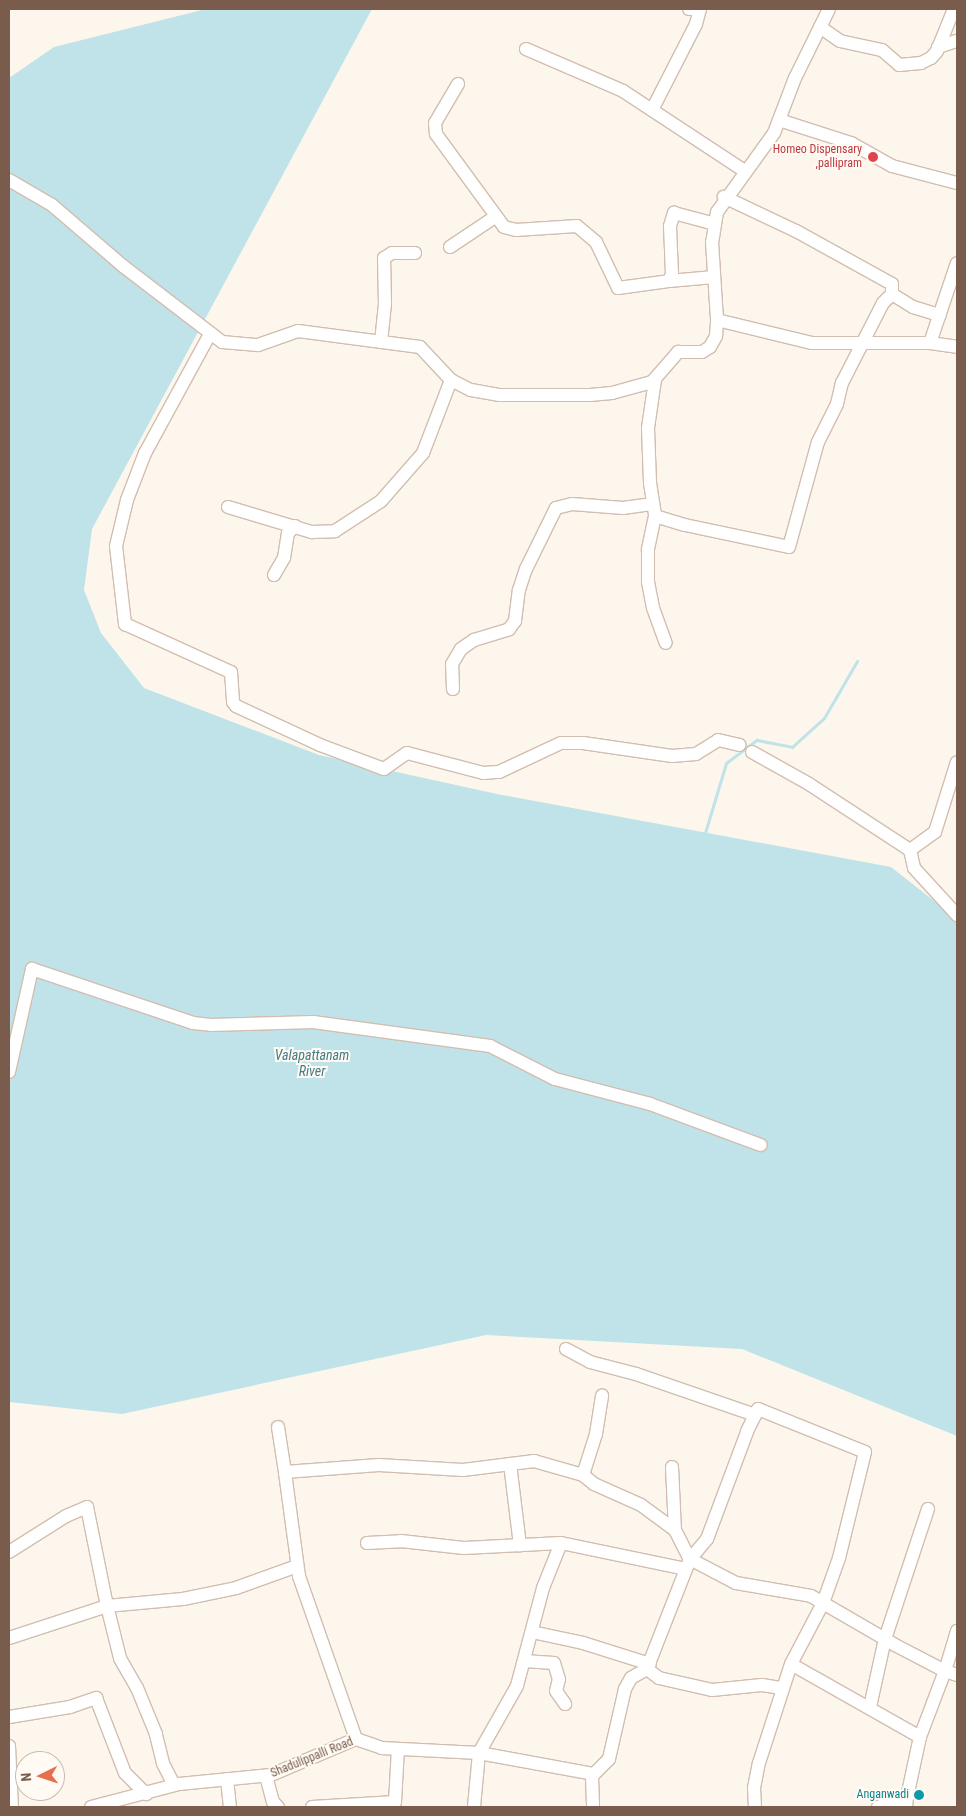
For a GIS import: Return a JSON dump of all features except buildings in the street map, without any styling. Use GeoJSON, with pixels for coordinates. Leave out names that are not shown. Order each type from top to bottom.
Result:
{"type":"FeatureCollection","features":[{"type":"Feature","properties":{"kind":"street"},"geometry":{"type":"LineString","coordinates":[[652,110],[696,24],[700,9],[689,9]]}},
{"type":"Feature","properties":{"kind":"street"},"geometry":{"type":"LineString","coordinates":[[666,642],[653,608],[648,582],[648,550],[654,510],[648,428],[655,380],[678,352],[702,352],[710,347],[716,336],[717,320],[712,242],[715,224],[724,197],[774,133],[829,9]]}},
{"type":"Feature","properties":{"kind":"street"},"geometry":{"type":"LineString","coordinates":[[820,27],[840,41],[882,50],[899,65],[931,58],[938,47],[954,9]]}},
{"type":"Feature","properties":{"kind":"street"},"geometry":{"type":"LineString","coordinates":[[938,47],[957,41]]}},
{"type":"Feature","properties":{"kind":"street"},"geometry":{"type":"LineString","coordinates":[[526,49],[596,77],[652,110],[745,171]]}},
{"type":"Feature","properties":{"kind":"street"},"geometry":{"type":"LineString","coordinates":[[458,84],[435,123],[436,134],[460,163],[495,217],[504,227],[516,230],[577,226],[596,242],[618,288],[714,277]]}},
{"type":"Feature","properties":{"kind":"street"},"geometry":{"type":"LineString","coordinates":[[779,120],[851,143],[892,166],[957,182]]}},
{"type":"Feature","properties":{"kind":"street"},"geometry":{"type":"LineString","coordinates":[[9,180],[52,205],[123,266],[222,342],[258,345],[298,331],[420,347],[451,380],[471,390],[499,395],[590,395],[626,390],[655,380]]}},
{"type":"Feature","properties":{"kind":"street"},"geometry":{"type":"LineString","coordinates":[[724,197],[889,280],[892,294],[914,307],[940,315]]}},
{"type":"Feature","properties":{"kind":"street"},"geometry":{"type":"LineString","coordinates":[[669,281],[672,274],[671,216],[674,213],[715,224]]}},
{"type":"Feature","properties":{"kind":"street"},"geometry":{"type":"LineString","coordinates":[[450,247],[495,217]]}},
{"type":"Feature","properties":{"kind":"street"},"geometry":{"type":"LineString","coordinates":[[381,342],[385,304],[384,258],[392,253],[414,253]]}},
{"type":"Feature","properties":{"kind":"street"},"geometry":{"type":"LineString","coordinates":[[930,343],[957,263]]}},
{"type":"Feature","properties":{"kind":"street"},"geometry":{"type":"LineString","coordinates":[[453,689],[452,664],[461,649],[474,640],[509,629],[515,621],[521,583],[556,508],[572,504],[654,510],[789,547],[818,442],[862,343],[883,303],[892,294]]}},
{"type":"Feature","properties":{"kind":"street"},"geometry":{"type":"LineString","coordinates":[[717,320],[812,343],[930,343],[957,347]]}},
{"type":"Feature","properties":{"kind":"street"},"geometry":{"type":"LineString","coordinates":[[210,334],[145,453],[126,500],[116,546],[125,624],[231,672],[233,702],[236,706],[320,745],[384,769],[407,753],[483,773],[499,772],[561,743],[583,743],[672,756],[696,754],[718,740],[739,745]]}},
{"type":"Feature","properties":{"kind":"street"},"geometry":{"type":"LineString","coordinates":[[228,507],[312,532],[335,531],[381,501],[423,453],[451,380]]}},
{"type":"Feature","properties":{"kind":"street"},"geometry":{"type":"LineString","coordinates":[[274,575],[284,558],[288,532],[295,526]]}},
{"type":"Feature","properties":{"kind":"street"},"geometry":{"type":"LineString","coordinates":[[752,752],[809,784],[910,850],[914,868],[957,915]]}},
{"type":"Feature","properties":{"kind":"street"},"geometry":{"type":"LineString","coordinates":[[910,850],[935,832],[957,762]]}},
{"type":"Feature","properties":{"kind":"street"},"geometry":{"type":"LineString","coordinates":[[9,1072],[32,969],[193,1023],[211,1025],[313,1022],[490,1046],[556,1079],[650,1104],[761,1145]]}},
{"type":"Feature","properties":{"kind":"street"},"geometry":{"type":"LineString","coordinates":[[566,1349],[590,1362],[636,1374],[755,1415]]}},
{"type":"Feature","properties":{"kind":"street"},"geometry":{"type":"LineString","coordinates":[[583,1475],[596,1434],[602,1395]]}},
{"type":"Feature","properties":{"kind":"street"},"geometry":{"type":"LineString","coordinates":[[593,1807],[594,1774],[608,1759],[628,1683],[648,1666],[688,1564],[707,1539],[758,1409],[773,1413],[866,1452],[839,1558],[823,1603],[791,1664],[782,1688],[759,1763],[754,1788],[755,1807]]}},
{"type":"Feature","properties":{"kind":"street"},"geometry":{"type":"LineString","coordinates":[[278,1427],[297,1566],[356,1739]]}},
{"type":"Feature","properties":{"kind":"street"},"geometry":{"type":"LineString","coordinates":[[285,1472],[379,1465],[463,1470],[534,1461],[583,1475],[594,1484],[641,1505],[675,1530]]}},
{"type":"Feature","properties":{"kind":"street"},"geometry":{"type":"LineString","coordinates":[[510,1464],[520,1545]]}},
{"type":"Feature","properties":{"kind":"street"},"geometry":{"type":"LineString","coordinates":[[672,1466],[675,1530],[688,1564]]}},
{"type":"Feature","properties":{"kind":"street"},"geometry":{"type":"LineString","coordinates":[[9,1552],[66,1516],[87,1507],[107,1606],[120,1658],[137,1688],[156,1734],[163,1763],[174,1785]]}},
{"type":"Feature","properties":{"kind":"street"},"geometry":{"type":"LineString","coordinates":[[870,1707],[885,1639],[928,1509]]}},
{"type":"Feature","properties":{"kind":"street"},"geometry":{"type":"LineString","coordinates":[[367,1542],[401,1541],[464,1548],[561,1543],[688,1564],[736,1583],[811,1596],[885,1639],[945,1671],[957,1675]]}},
{"type":"Feature","properties":{"kind":"street"},"geometry":{"type":"LineString","coordinates":[[474,1807],[480,1753],[517,1686],[543,1588],[561,1543]]}},
{"type":"Feature","properties":{"kind":"street"},"geometry":{"type":"LineString","coordinates":[[9,1638],[107,1606],[183,1599],[236,1588],[297,1566]]}},
{"type":"Feature","properties":{"kind":"street"},"geometry":{"type":"LineString","coordinates":[[878,1807],[906,1802],[920,1736],[945,1671],[957,1631]]}},
{"type":"Feature","properties":{"kind":"street"},"geometry":{"type":"LineString","coordinates":[[532,1632],[583,1643],[648,1666],[659,1678],[712,1690],[762,1686],[782,1688]]}},
{"type":"Feature","properties":{"kind":"street"},"geometry":{"type":"LineString","coordinates":[[524,1661],[554,1663],[559,1679],[556,1691],[565,1704]]}},
{"type":"Feature","properties":{"kind":"street"},"geometry":{"type":"LineString","coordinates":[[791,1664],[920,1736]]}},
{"type":"Feature","properties":{"kind":"street"},"geometry":{"type":"LineString","coordinates":[[9,1717],[70,1707],[96,1698],[125,1773],[146,1794]]}},
{"type":"Feature","properties":{"kind":"street","name":"Shadulippalli Road"},"geometry":{"type":"LineString","coordinates":[[91,1807],[146,1794],[174,1785],[266,1776],[356,1739],[376,1746],[398,1749],[480,1753],[594,1774]]}},
{"type":"Feature","properties":{"kind":"street"},"geometry":{"type":"LineString","coordinates":[[9,1746],[12,1807]]}},
{"type":"Feature","properties":{"kind":"street"},"geometry":{"type":"LineString","coordinates":[[312,1807],[395,1802],[398,1749]]}},
{"type":"Feature","properties":{"kind":"street"},"geometry":{"type":"LineString","coordinates":[[266,1776],[273,1802],[278,1807]]}},
{"type":"Feature","properties":{"kind":"street"},"geometry":{"type":"LineString","coordinates":[[227,1779],[230,1807]]}},
{"type":"Feature","properties":{"kind":"water","name":"Valapattanam River"},"geometry":{"type":"Polygon","coordinates":[[[206,9],[372,9],[92,529],[84,590],[101,633],[144,688],[319,755],[497,794],[891,867],[947,911],[957,924],[957,1436],[742,1349],[486,1335],[122,1414],[9,1402],[9,78],[54,47],[206,9]]]}},
{"type":"Feature","properties":{"kind":"waterway"},"geometry":{"type":"LineString","coordinates":[[704,836],[726,763],[757,740],[792,747],[824,718],[857,661]]}},
{"type":"Feature","properties":{"kind":"place","name":"Homeo Dispensary ,pallipram"},"geometry":{"type":"Point","coordinates":[873,157]}},
{"type":"Feature","properties":{"kind":"place","name":"Anganwadi"},"geometry":{"type":"Point","coordinates":[919,1795]}}]}
